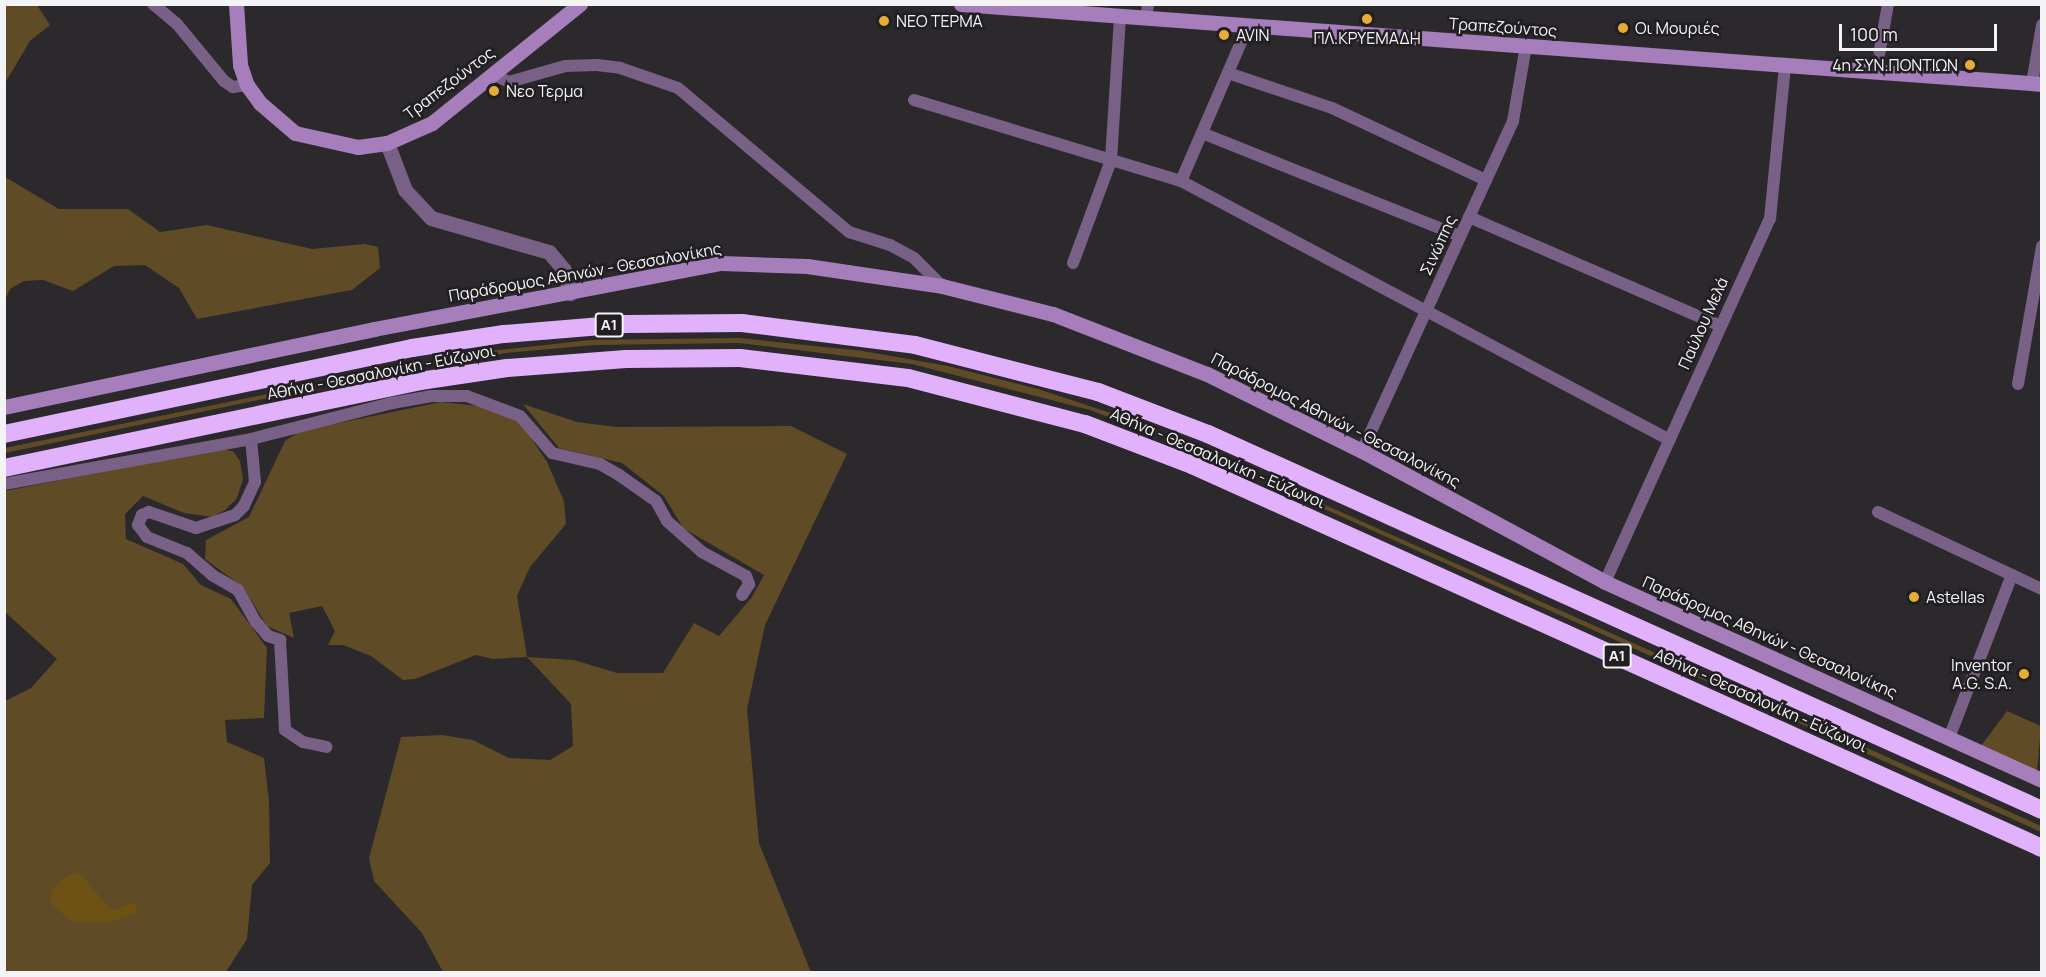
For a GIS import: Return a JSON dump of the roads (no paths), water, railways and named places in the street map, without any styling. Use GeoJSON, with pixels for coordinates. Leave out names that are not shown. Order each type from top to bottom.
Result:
{"type":"FeatureCollection","features":[{"type":"Feature","properties":{"kind":"highway","name":"Αθήνα - Θεσσαλονίκη - Εύζωνοι"},"geometry":{"type":"LineString","coordinates":[[4,434],[412,348],[504,333],[626,324],[742,323],[915,345],[1087,388],[1208,434],[2042,810]]}},
{"type":"Feature","properties":{"kind":"highway","name":"Αθήνα - Θεσσαλονίκη - Εύζωνοι"},"geometry":{"type":"LineString","coordinates":[[4,468],[420,381],[507,368],[604,360],[740,357],[908,378],[1085,424],[1182,460],[2042,848]]}},
{"type":"Feature","properties":{"kind":"main road","name":"Τραπεζούντος"},"geometry":{"type":"LineString","coordinates":[[236,4],[240,65],[247,85],[270,114],[295,133],[340,146],[387,143],[432,123],[580,4]]}},
{"type":"Feature","properties":{"kind":"main road","name":"Τραπεζούντος"},"geometry":{"type":"LineString","coordinates":[[961,4],[1120,16],[1147,12],[1248,26],[2037,83]]}},
{"type":"Feature","properties":{"kind":"main road","name":"Παράδρομος Αθηνών - Θεσσαλονίκης"},"geometry":{"type":"LineString","coordinates":[[4,407],[362,332],[703,266],[741,262],[807,266],[942,286],[1000,298],[1158,352],[1264,400],[1605,582],[2042,780]]}},
{"type":"Feature","properties":{"kind":"street"},"geometry":{"type":"LineString","coordinates":[[153,4],[177,24],[224,81],[233,87],[247,85]]}},
{"type":"Feature","properties":{"kind":"street"},"geometry":{"type":"LineString","coordinates":[[1876,72],[1888,4]]}},
{"type":"Feature","properties":{"kind":"street"},"geometry":{"type":"LineString","coordinates":[[1073,263],[1111,160],[1120,16]]}},
{"type":"Feature","properties":{"kind":"street"},"geometry":{"type":"LineString","coordinates":[[2037,83],[2042,25]]}},
{"type":"Feature","properties":{"kind":"street"},"geometry":{"type":"LineString","coordinates":[[1181,181],[1248,26]]}},
{"type":"Feature","properties":{"kind":"street","name":"Σινώπης"},"geometry":{"type":"LineString","coordinates":[[1362,451],[1513,121],[1526,46]]}},
{"type":"Feature","properties":{"kind":"street"},"geometry":{"type":"LineString","coordinates":[[493,74],[510,82],[565,66],[597,65],[620,68],[678,88],[849,232],[890,245],[914,258],[942,286]]}},
{"type":"Feature","properties":{"kind":"street","name":"Παύλου Μελά"},"geometry":{"type":"LineString","coordinates":[[1605,582],[1670,440],[1719,325],[1770,219],[1785,65]]}},
{"type":"Feature","properties":{"kind":"street"},"geometry":{"type":"LineString","coordinates":[[1228,73],[1332,108],[1486,180]]}},
{"type":"Feature","properties":{"kind":"street"},"geometry":{"type":"LineString","coordinates":[[914,100],[1181,181],[1670,440]]}},
{"type":"Feature","properties":{"kind":"street"},"geometry":{"type":"LineString","coordinates":[[1202,133],[1460,236]]}},
{"type":"Feature","properties":{"kind":"street"},"geometry":{"type":"LineString","coordinates":[[387,143],[405,190],[431,218],[549,252],[564,270],[570,293]]}},
{"type":"Feature","properties":{"kind":"street"},"geometry":{"type":"LineString","coordinates":[[1469,217],[1719,325]]}},
{"type":"Feature","properties":{"kind":"street"},"geometry":{"type":"LineString","coordinates":[[2018,384],[2042,246]]}},
{"type":"Feature","properties":{"kind":"street"},"geometry":{"type":"LineString","coordinates":[[4,484],[251,439],[361,409],[430,396],[467,396],[502,406],[520,416],[552,453],[600,464],[656,501],[667,521],[690,541],[746,576],[749,584],[742,595]]}},
{"type":"Feature","properties":{"kind":"street"},"geometry":{"type":"LineString","coordinates":[[251,439],[255,482],[244,506],[235,515],[210,526],[196,528],[149,512],[142,515],[138,525],[147,537],[187,553],[212,575],[238,590],[256,622],[268,636],[280,640],[285,730],[303,742],[326,747]]}},
{"type":"Feature","properties":{"kind":"street"},"geometry":{"type":"LineString","coordinates":[[1878,512],[2042,589]]}},
{"type":"Feature","properties":{"kind":"street"},"geometry":{"type":"LineString","coordinates":[[1949,738],[2012,575]]}},
{"type":"Feature","properties":{"kind":"place","name":"ΠΛ.ΚΡΥΕΜΑΔΗ"},"geometry":{"type":"Point","coordinates":[1367,19]}},
{"type":"Feature","properties":{"kind":"place","name":"ΝΕΟ ΤΕΡΜΑ"},"geometry":{"type":"Point","coordinates":[884,21]}},
{"type":"Feature","properties":{"kind":"place","name":"Οι Μουριές"},"geometry":{"type":"Point","coordinates":[1623,28]}},
{"type":"Feature","properties":{"kind":"place","name":"AVIN"},"geometry":{"type":"Point","coordinates":[1224,35]}},
{"type":"Feature","properties":{"kind":"place","name":"4η ΣΥΝ.ΠΟΝΤΙΩΝ"},"geometry":{"type":"Point","coordinates":[1970,65]}},
{"type":"Feature","properties":{"kind":"place","name":"Νεο Τερμα"},"geometry":{"type":"Point","coordinates":[494,91]}},
{"type":"Feature","properties":{"kind":"place","name":"Astellas"},"geometry":{"type":"Point","coordinates":[1914,597]}},
{"type":"Feature","properties":{"kind":"place","name":"Inventor A.G. S.A."},"geometry":{"type":"Point","coordinates":[2024,674]}}]}
